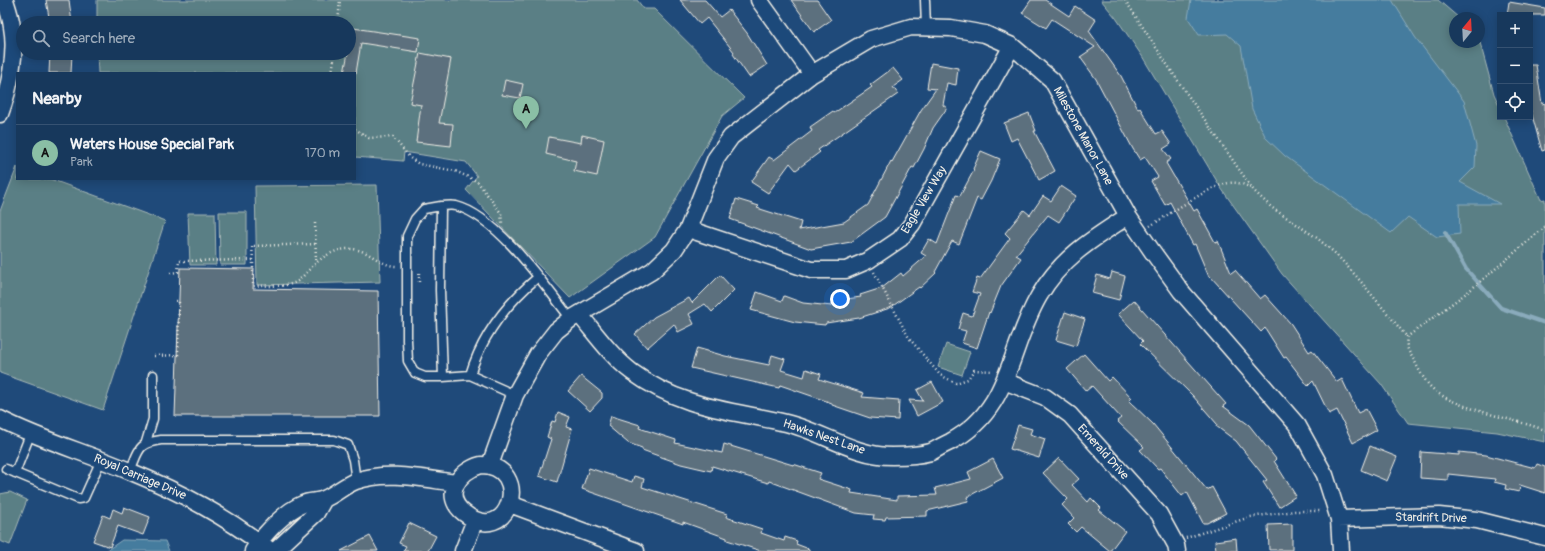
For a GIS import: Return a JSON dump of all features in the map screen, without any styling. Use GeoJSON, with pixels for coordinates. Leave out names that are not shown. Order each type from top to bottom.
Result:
{"type":"FeatureCollection","features":[{"type":"Feature","properties":{"kind":"street"},"geometry":{"type":"LineString","coordinates":[[0,114],[6,98],[12,60],[13,28],[5,0]]}},
{"type":"Feature","properties":{"kind":"street"},"geometry":{"type":"LineString","coordinates":[[759,0],[812,74]]}},
{"type":"Feature","properties":{"kind":"street","name":"Milestone Manor Lane"},"geometry":{"type":"LineString","coordinates":[[490,465],[516,395],[538,354],[556,331],[575,316],[652,271],[674,250],[688,229],[716,158],[731,137],[812,74],[871,39],[911,28],[951,28],[985,34],[1012,46],[1052,80],[1128,216],[1181,291],[1298,426],[1325,475],[1339,519],[1341,551]]}},
{"type":"Feature","properties":{"kind":"street","name":"Eagle View Way"},"geometry":{"type":"LineString","coordinates":[[688,229],[811,270],[846,270],[869,260],[900,239],[912,224],[1012,46]]}},
{"type":"Feature","properties":{"kind":"street","name":"Hawks Nest Lane"},"geometry":{"type":"LineString","coordinates":[[575,316],[630,371],[662,392],[701,406],[795,425],[865,452],[890,456],[929,452],[965,434],[991,408],[1004,381],[1026,322],[1039,296],[1055,273],[1082,246],[1128,216]]}},
{"type":"Feature","properties":{"kind":"street","name":"Emerald Drive"},"geometry":{"type":"LineString","coordinates":[[1004,381],[1045,397],[1070,415],[1159,514],[1177,548]]}},
{"type":"Feature","properties":{"kind":"street","name":"Royal Carriage Drive"},"geometry":{"type":"LineString","coordinates":[[0,418],[31,432],[130,471],[186,496],[215,512],[256,546],[271,551]]}},
{"type":"Feature","properties":{"kind":"street"},"geometry":{"type":"LineString","coordinates":[[490,465],[500,469],[507,480],[511,490],[510,504],[503,515],[494,521],[484,523],[476,520],[458,508],[454,495],[456,483],[462,473],[472,468],[490,465]]}},
{"type":"Feature","properties":{"kind":"street"},"geometry":{"type":"LineString","coordinates":[[256,546],[279,521],[303,504],[324,499],[356,481],[379,477],[399,476],[456,483]]}},
{"type":"Feature","properties":{"kind":"street"},"geometry":{"type":"LineString","coordinates":[[275,551],[316,513],[324,499]]}},
{"type":"Feature","properties":{"kind":"street"},"geometry":{"type":"LineString","coordinates":[[510,504],[636,551]]}},
{"type":"Feature","properties":{"kind":"street","name":"Stardrift Drive"},"geometry":{"type":"LineString","coordinates":[[1339,519],[1439,516],[1477,520],[1545,536]]}},
{"type":"Feature","properties":{"kind":"street"},"geometry":{"type":"LineString","coordinates":[[463,551],[476,520]]}},
{"type":"Feature","properties":{"kind":"lane"},"geometry":{"type":"LineString","coordinates":[[925,0],[926,28]]}},
{"type":"Feature","properties":{"kind":"lane"},"geometry":{"type":"LineString","coordinates":[[441,206],[440,290],[443,377]]}},
{"type":"Feature","properties":{"kind":"lane"},"geometry":{"type":"LineString","coordinates":[[516,395],[470,375],[425,377],[415,373],[408,361],[407,236],[415,219],[424,209],[441,206],[455,206],[470,212],[498,233],[512,246],[538,277],[575,316]]}},
{"type":"Feature","properties":{"kind":"lane"},"geometry":{"type":"LineString","coordinates":[[470,375],[476,356],[488,333],[504,310],[538,277]]}},
{"type":"Feature","properties":{"kind":"lane"},"geometry":{"type":"LineString","coordinates":[[146,442],[153,419],[153,375]]}},
{"type":"Feature","properties":{"kind":"lane"},"geometry":{"type":"LineString","coordinates":[[15,473],[31,432]]}},
{"type":"Feature","properties":{"kind":"lane"},"geometry":{"type":"LineString","coordinates":[[130,471],[140,447],[146,442],[161,440],[334,440],[348,445],[354,460],[356,481]]}},
{"type":"Feature","properties":{"kind":"lane"},"geometry":{"type":"LineString","coordinates":[[6,469],[78,499],[84,498],[101,460]]}},
{"type":"Feature","properties":{"kind":"path"},"geometry":{"type":"LineString","coordinates":[[339,16],[340,0]]}},
{"type":"Feature","properties":{"kind":"path"},"geometry":{"type":"LineString","coordinates":[[1125,0],[1176,78],[1254,191]]}},
{"type":"Feature","properties":{"kind":"path"},"geometry":{"type":"LineString","coordinates":[[332,72],[334,60]]}},
{"type":"Feature","properties":{"kind":"path"},"geometry":{"type":"LineString","coordinates":[[356,130],[369,138],[393,137],[410,158],[419,164],[455,171],[477,181],[501,213],[503,227],[498,233]]}},
{"type":"Feature","properties":{"kind":"path"},"geometry":{"type":"LineString","coordinates":[[1140,232],[1216,187],[1228,183],[1244,184],[1271,207],[1317,238],[1336,254],[1407,337],[1406,346],[1424,379],[1434,391],[1454,401],[1482,411],[1545,430]]}},
{"type":"Feature","properties":{"kind":"path"},"geometry":{"type":"LineString","coordinates":[[315,223],[316,262]]}},
{"type":"Feature","properties":{"kind":"path"},"geometry":{"type":"LineString","coordinates":[[1407,337],[1469,291],[1545,227]]}},
{"type":"Feature","properties":{"kind":"path"},"geometry":{"type":"LineString","coordinates":[[316,244],[252,246],[253,286],[296,282],[316,262],[335,251],[347,249],[359,250],[373,255],[389,266],[419,265],[419,285]]}},
{"type":"Feature","properties":{"kind":"path"},"geometry":{"type":"LineString","coordinates":[[170,273],[178,272],[179,261],[253,260]]}},
{"type":"Feature","properties":{"kind":"path"},"geometry":{"type":"LineString","coordinates":[[869,260],[909,338],[940,375],[956,383],[968,379],[974,370],[988,370],[996,372],[1004,381]]}},
{"type":"Feature","properties":{"kind":"path"},"geometry":{"type":"LineString","coordinates":[[154,356],[178,355],[179,301],[176,301]]}},
{"type":"Feature","properties":{"kind":"path"},"geometry":{"type":"LineString","coordinates":[[1177,548],[1189,536],[1250,517],[1315,510],[1327,512],[1339,519]]}},
{"type":"Feature","properties":{"kind":"green space"},"geometry":{"type":"Polygon","coordinates":[[[97,0],[637,0],[644,9],[654,9],[744,98],[722,116],[655,237],[570,298],[466,190],[477,176],[466,162],[404,152],[403,161],[356,157],[356,72],[98,72],[97,60],[356,60],[356,16],[97,16],[97,0]]]}},
{"type":"Feature","properties":{"kind":"green space"},"geometry":{"type":"Polygon","coordinates":[[[1101,0],[1438,0],[1452,12],[1449,12],[1449,48],[1481,48],[1497,100],[1497,120],[1505,120],[1541,200],[1545,199],[1545,442],[1497,432],[1408,423],[1381,384],[1282,274],[1221,188],[1142,56],[1116,18],[1101,0]]]}},
{"type":"Feature","properties":{"kind":"green space"},"geometry":{"type":"Polygon","coordinates":[[[16,170],[16,180],[53,180],[165,221],[103,410],[0,373],[0,211],[16,170]]]}},
{"type":"Feature","properties":{"kind":"green space"},"geometry":{"type":"Polygon","coordinates":[[[377,185],[380,282],[257,285],[255,186],[377,185]]]}},
{"type":"Feature","properties":{"kind":"green space"},"geometry":{"type":"Polygon","coordinates":[[[219,212],[247,212],[247,265],[220,265],[219,212]]]}},
{"type":"Feature","properties":{"kind":"green space"},"geometry":{"type":"Polygon","coordinates":[[[188,213],[215,213],[216,265],[190,265],[188,213]]]}},
{"type":"Feature","properties":{"kind":"green space"},"geometry":{"type":"Polygon","coordinates":[[[946,344],[970,352],[962,375],[938,367],[946,344]]]}},
{"type":"Feature","properties":{"kind":"green space"},"geometry":{"type":"Polygon","coordinates":[[[10,492],[27,500],[10,545],[0,541],[0,494],[10,492]]]}},
{"type":"Feature","properties":{"kind":"water"},"geometry":{"type":"Polygon","coordinates":[[[1191,0],[1392,0],[1415,37],[1464,101],[1476,146],[1475,167],[1460,182],[1500,204],[1459,204],[1460,234],[1437,237],[1408,217],[1391,233],[1285,156],[1266,138],[1252,109],[1241,46],[1227,34],[1199,35],[1188,18],[1191,0]]]}},
{"type":"Feature","properties":{"kind":"water"},"geometry":{"type":"Polygon","coordinates":[[[122,540],[165,541],[169,551],[106,551],[122,540]]]}},
{"type":"Feature","properties":{"kind":"building"},"geometry":{"type":"Polygon","coordinates":[[[46,0],[69,0],[71,16],[49,16],[46,0]]]}},
{"type":"Feature","properties":{"kind":"building"},"geometry":{"type":"Polygon","coordinates":[[[680,0],[705,0],[720,17],[729,10],[747,33],[767,65],[749,77],[733,54],[734,52],[707,18],[700,24],[680,0]]]}},
{"type":"Feature","properties":{"kind":"building"},"geometry":{"type":"Polygon","coordinates":[[[791,0],[817,0],[831,20],[814,32],[791,0]]]}},
{"type":"Feature","properties":{"kind":"building"},"geometry":{"type":"Polygon","coordinates":[[[1031,0],[1045,0],[1069,16],[1075,6],[1096,20],[1089,31],[1121,76],[1138,109],[1140,108],[1156,134],[1162,131],[1171,144],[1163,149],[1171,159],[1166,163],[1194,211],[1197,209],[1215,242],[1218,241],[1231,273],[1235,270],[1260,299],[1265,295],[1291,324],[1309,352],[1312,350],[1337,382],[1342,379],[1358,413],[1366,409],[1377,430],[1353,443],[1337,410],[1329,414],[1313,381],[1308,386],[1286,357],[1284,358],[1265,328],[1261,332],[1210,276],[1209,277],[1195,244],[1193,245],[1170,202],[1165,205],[1151,181],[1158,177],[1145,157],[1140,160],[1096,79],[1080,57],[1095,47],[1052,19],[1046,28],[1022,13],[1031,0]]]}},
{"type":"Feature","properties":{"kind":"building"},"geometry":{"type":"Polygon","coordinates":[[[1509,2],[1545,8],[1545,15],[1533,15],[1533,12],[1507,12],[1509,2]]]}},
{"type":"Feature","properties":{"kind":"building"},"geometry":{"type":"Polygon","coordinates":[[[356,28],[420,38],[418,52],[361,43],[356,73],[344,72],[347,60],[356,60],[356,28]]]}},
{"type":"Feature","properties":{"kind":"building"},"geometry":{"type":"Polygon","coordinates":[[[420,53],[451,59],[439,123],[453,124],[451,146],[416,142],[421,105],[410,103],[420,53]]]}},
{"type":"Feature","properties":{"kind":"building"},"geometry":{"type":"Polygon","coordinates":[[[50,60],[72,60],[71,72],[49,72],[50,60]]]}},
{"type":"Feature","properties":{"kind":"building"},"geometry":{"type":"Polygon","coordinates":[[[931,63],[958,68],[956,85],[947,83],[943,105],[947,108],[933,128],[914,168],[912,167],[885,217],[851,242],[811,249],[730,219],[736,199],[759,206],[757,208],[801,222],[799,230],[844,222],[868,205],[891,161],[892,162],[921,110],[936,89],[927,88],[931,63]]]}},
{"type":"Feature","properties":{"kind":"building"},"geometry":{"type":"Polygon","coordinates":[[[1533,65],[1536,65],[1542,104],[1545,103],[1545,150],[1542,151],[1533,119],[1533,65]]]}},
{"type":"Feature","properties":{"kind":"building"},"geometry":{"type":"Polygon","coordinates":[[[893,68],[903,80],[893,87],[898,94],[818,150],[820,152],[796,170],[790,163],[768,193],[751,182],[769,157],[774,160],[812,131],[810,127],[833,111],[834,113],[872,87],[870,85],[893,68]]]}},
{"type":"Feature","properties":{"kind":"building"},"geometry":{"type":"Polygon","coordinates":[[[505,80],[523,84],[520,98],[502,95],[505,80]]]}},
{"type":"Feature","properties":{"kind":"building"},"geometry":{"type":"Polygon","coordinates":[[[1029,113],[1036,131],[1034,131],[1055,171],[1039,180],[1017,138],[1011,141],[1004,123],[1029,113]]]}},
{"type":"Feature","properties":{"kind":"building"},"geometry":{"type":"Polygon","coordinates":[[[582,135],[604,140],[597,176],[574,171],[576,161],[546,154],[549,137],[581,143],[582,135]]]}},
{"type":"Feature","properties":{"kind":"building"},"geometry":{"type":"Polygon","coordinates":[[[981,151],[1000,159],[991,181],[981,200],[977,198],[959,244],[952,241],[935,272],[936,273],[920,288],[919,287],[890,308],[859,318],[826,323],[825,325],[795,322],[751,310],[757,292],[782,301],[784,296],[803,303],[832,306],[832,301],[861,297],[860,295],[882,288],[901,273],[903,276],[926,256],[921,253],[929,239],[937,244],[956,195],[960,196],[974,170],[973,169],[981,151]]]}},
{"type":"Feature","properties":{"kind":"building"},"geometry":{"type":"Polygon","coordinates":[[[1061,186],[1076,196],[1059,222],[1048,215],[1016,255],[1021,258],[1001,286],[990,313],[989,312],[977,348],[962,343],[966,331],[958,329],[963,313],[972,316],[980,294],[972,292],[977,278],[980,279],[1010,238],[1005,233],[1024,210],[1030,215],[1043,196],[1051,201],[1061,186]]]}},
{"type":"Feature","properties":{"kind":"building"},"geometry":{"type":"Polygon","coordinates":[[[180,268],[254,269],[253,289],[378,291],[380,416],[175,416],[180,268]]]}},
{"type":"Feature","properties":{"kind":"building"},"geometry":{"type":"Polygon","coordinates":[[[1112,272],[1125,276],[1119,300],[1092,293],[1097,275],[1110,279],[1112,272]]]}},
{"type":"Feature","properties":{"kind":"building"},"geometry":{"type":"Polygon","coordinates":[[[720,275],[734,290],[712,312],[705,304],[689,314],[694,324],[678,332],[674,324],[647,348],[635,334],[654,317],[689,298],[692,303],[720,275]]]}},
{"type":"Feature","properties":{"kind":"building"},"geometry":{"type":"Polygon","coordinates":[[[1134,300],[1226,404],[1223,406],[1249,425],[1276,459],[1274,461],[1296,496],[1279,507],[1263,482],[1267,480],[1236,441],[1216,426],[1217,424],[1192,395],[1140,344],[1143,341],[1118,314],[1134,300]]]}},
{"type":"Feature","properties":{"kind":"building"},"geometry":{"type":"Polygon","coordinates":[[[1065,312],[1085,319],[1076,346],[1056,340],[1065,312]]]}},
{"type":"Feature","properties":{"kind":"building"},"geometry":{"type":"Polygon","coordinates":[[[697,348],[725,356],[769,365],[772,355],[785,359],[781,370],[804,377],[806,369],[821,374],[819,379],[864,393],[862,397],[899,400],[898,420],[870,418],[780,385],[779,388],[691,368],[697,348]]]}},
{"type":"Feature","properties":{"kind":"building"},"geometry":{"type":"Polygon","coordinates":[[[1084,354],[1108,381],[1112,377],[1132,398],[1129,401],[1153,424],[1207,490],[1212,487],[1226,513],[1207,523],[1203,523],[1187,492],[1182,496],[1160,468],[1158,469],[1140,450],[1144,447],[1117,421],[1121,418],[1092,386],[1086,391],[1067,369],[1084,354]]]}},
{"type":"Feature","properties":{"kind":"building"},"geometry":{"type":"Polygon","coordinates":[[[581,376],[602,393],[602,398],[590,411],[568,391],[581,376]]]}},
{"type":"Feature","properties":{"kind":"building"},"geometry":{"type":"Polygon","coordinates":[[[932,382],[943,402],[917,416],[909,400],[923,401],[917,390],[932,382]]]}},
{"type":"Feature","properties":{"kind":"building"},"geometry":{"type":"Polygon","coordinates":[[[558,412],[570,417],[566,427],[572,429],[557,482],[539,476],[551,439],[547,437],[552,421],[555,422],[558,412]]]}},
{"type":"Feature","properties":{"kind":"building"},"geometry":{"type":"Polygon","coordinates":[[[611,416],[640,425],[639,428],[676,440],[675,443],[722,453],[724,444],[793,464],[821,473],[818,479],[852,490],[851,493],[897,500],[897,496],[937,495],[935,488],[971,479],[968,472],[993,459],[1003,478],[967,497],[968,501],[927,511],[927,516],[886,517],[885,520],[873,519],[874,515],[856,513],[769,481],[768,483],[712,466],[711,471],[681,464],[642,450],[642,448],[628,443],[608,426],[611,416]]]}},
{"type":"Feature","properties":{"kind":"building"},"geometry":{"type":"Polygon","coordinates":[[[1018,425],[1032,429],[1030,434],[1045,439],[1039,458],[1010,449],[1018,425]]]}},
{"type":"Feature","properties":{"kind":"building"},"geometry":{"type":"Polygon","coordinates":[[[1370,446],[1397,457],[1387,481],[1361,470],[1370,446]]]}},
{"type":"Feature","properties":{"kind":"building"},"geometry":{"type":"Polygon","coordinates":[[[1421,452],[1459,455],[1459,452],[1486,455],[1535,468],[1537,464],[1545,467],[1545,493],[1520,485],[1519,492],[1505,489],[1506,485],[1494,482],[1495,479],[1448,474],[1448,480],[1420,478],[1421,452]]]}},
{"type":"Feature","properties":{"kind":"building"},"geometry":{"type":"Polygon","coordinates":[[[1059,458],[1079,479],[1072,485],[1088,502],[1091,498],[1101,508],[1099,510],[1125,531],[1110,551],[1081,527],[1076,532],[1068,524],[1074,518],[1062,505],[1068,499],[1043,473],[1059,458]]]}},
{"type":"Feature","properties":{"kind":"building"},"geometry":{"type":"Polygon","coordinates":[[[589,468],[632,482],[634,476],[644,479],[642,487],[727,514],[726,517],[762,529],[761,533],[784,541],[785,537],[797,541],[796,544],[809,549],[809,551],[761,551],[727,540],[727,538],[683,522],[683,524],[582,489],[589,468]]]}},
{"type":"Feature","properties":{"kind":"building"},"geometry":{"type":"Polygon","coordinates":[[[124,507],[150,517],[143,535],[118,526],[110,547],[93,541],[103,515],[110,518],[113,509],[122,513],[124,507]]]}},
{"type":"Feature","properties":{"kind":"building"},"geometry":{"type":"Polygon","coordinates":[[[409,523],[436,536],[428,551],[403,551],[406,546],[399,543],[409,523]]]}},
{"type":"Feature","properties":{"kind":"building"},"geometry":{"type":"Polygon","coordinates":[[[1292,524],[1292,550],[1269,550],[1268,525],[1292,524]]]}},
{"type":"Feature","properties":{"kind":"building"},"geometry":{"type":"Polygon","coordinates":[[[370,536],[378,551],[341,551],[370,536]]]}},
{"type":"Feature","properties":{"kind":"building"},"geometry":{"type":"Polygon","coordinates":[[[1236,538],[1237,551],[1216,551],[1215,541],[1236,538]]]}},
{"type":"Feature","properties":{"kind":"waterway"},"geometry":{"type":"LineString","coordinates":[[1445,232],[1466,269],[1501,308],[1545,323]]}},
{"type":"Feature","properties":{"kind":"place","name":"Waters House Special Park"},"geometry":{"type":"Point","coordinates":[526,129]}}]}
